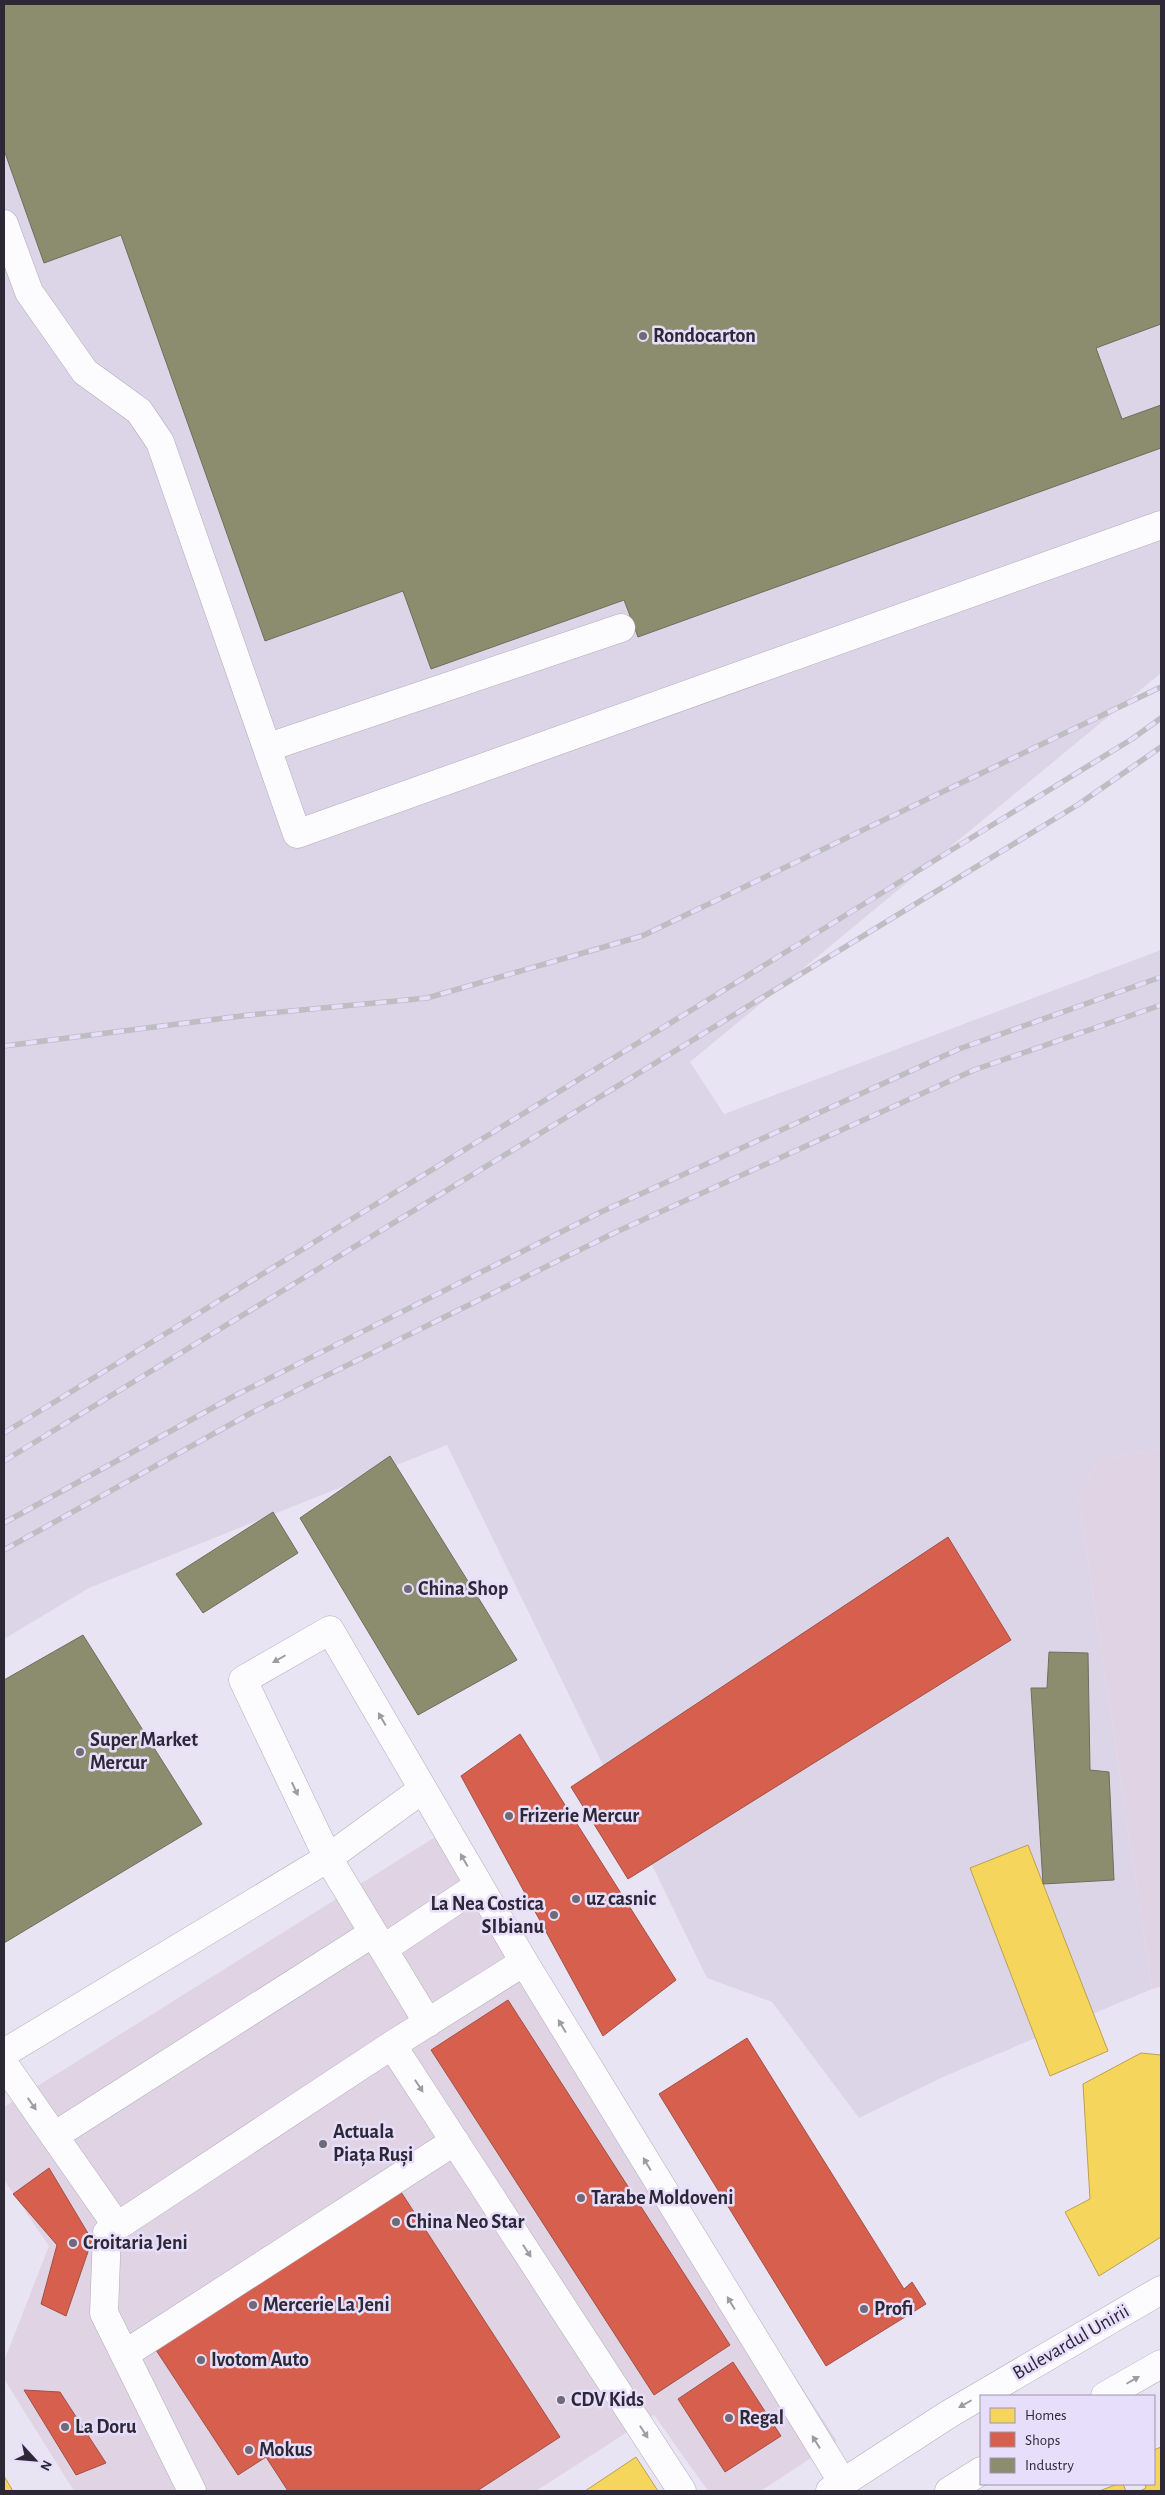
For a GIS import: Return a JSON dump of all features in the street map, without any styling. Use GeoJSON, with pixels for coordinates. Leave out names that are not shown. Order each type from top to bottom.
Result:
{"type":"FeatureCollection","features":[{"type":"Feature","properties":{"kind":"main road"},"geometry":{"type":"LineString","coordinates":[[4,224],[29,292],[85,372],[139,412],[160,442],[269,747],[297,834],[1161,525]]}},
{"type":"Feature","properties":{"kind":"main road"},"geometry":{"type":"LineString","coordinates":[[269,747],[621,628]]}},
{"type":"Feature","properties":{"kind":"main road"},"geometry":{"type":"LineString","coordinates":[[428,2023],[328,1858],[243,1680],[330,1630],[524,1962],[840,2488]]}},
{"type":"Feature","properties":{"kind":"main road"},"geometry":{"type":"LineString","coordinates":[[4,2052],[328,1858],[423,1789]]}},
{"type":"Feature","properties":{"kind":"main road"},"geometry":{"type":"LineString","coordinates":[[54,2136],[378,1941],[479,1885]]}},
{"type":"Feature","properties":{"kind":"main road"},"geometry":{"type":"LineString","coordinates":[[192,2491],[104,2313],[107,2233],[392,2045],[524,1962]]}},
{"type":"Feature","properties":{"kind":"main road"},"geometry":{"type":"LineString","coordinates":[[392,2045],[682,2491]]}},
{"type":"Feature","properties":{"kind":"main road"},"geometry":{"type":"LineString","coordinates":[[4,2064],[117,2226]]}},
{"type":"Feature","properties":{"kind":"main road"},"geometry":{"type":"LineString","coordinates":[[125,2354],[455,2141]]}},
{"type":"Feature","properties":{"kind":"main road","name":"Bulevardul Unirii"},"geometry":{"type":"LineString","coordinates":[[995,2395],[1012,2388],[1161,2290]]}},
{"type":"Feature","properties":{"kind":"main road"},"geometry":{"type":"LineString","coordinates":[[1107,2395],[1161,2364]]}},
{"type":"Feature","properties":{"kind":"main road","name":"Bulevardul Unirii"},"geometry":{"type":"LineString","coordinates":[[840,2488],[949,2414],[980,2401]]}},
{"type":"Feature","properties":{"kind":"main road"},"geometry":{"type":"LineString","coordinates":[[949,2491],[980,2472]]}},
{"type":"Feature","properties":{"kind":"shaded area"},"geometry":{"type":"Polygon","coordinates":[[[4,4],[1161,4],[1161,673],[690,1062],[724,1114],[1161,950],[1161,1449],[1100,1459],[1078,1495],[1152,1989],[943,2077],[859,2118],[772,2002],[707,1978],[447,1445],[89,1588],[4,1639],[4,4]]]}},
{"type":"Feature","properties":{"kind":"shaded area"},"geometry":{"type":"Polygon","coordinates":[[[1161,1449],[1161,1987],[1152,1989],[1078,1495],[1100,1459],[1161,1449]]]}},
{"type":"Feature","properties":{"kind":"shaded area","name":"Actuala Piața Ruși"},"geometry":{"type":"Polygon","coordinates":[[[440,1834],[837,2441],[761,2491],[708,2491],[654,2415],[536,2491],[74,2491],[4,2379],[4,2361],[49,2246],[4,2180],[4,2107],[440,1834]]]}},
{"type":"Feature","properties":{"kind":"building: Homes"},"geometry":{"type":"Polygon","coordinates":[[[1028,1845],[1108,2051],[1050,2076],[970,1868],[1028,1845]]]}},
{"type":"Feature","properties":{"kind":"building: Homes"},"geometry":{"type":"Polygon","coordinates":[[[1141,2053],[1161,2055],[1161,2237],[1099,2276],[1065,2212],[1090,2199],[1083,2084],[1141,2053]]]}},
{"type":"Feature","properties":{"kind":"building: Homes"},"geometry":{"type":"Polygon","coordinates":[[[1161,2447],[1161,2491],[1140,2491],[1146,2488],[1145,2485],[1155,2485],[1155,2450],[1161,2447]]]}},
{"type":"Feature","properties":{"kind":"building: Homes"},"geometry":{"type":"Polygon","coordinates":[[[636,2457],[658,2491],[585,2491],[636,2457]]]}},
{"type":"Feature","properties":{"kind":"building: Homes"},"geometry":{"type":"Polygon","coordinates":[[[4,2476],[13,2491],[4,2491],[4,2476]]]}},
{"type":"Feature","properties":{"kind":"building: Homes"},"geometry":{"type":"Polygon","coordinates":[[[1115,2485],[1123,2485],[1126,2491],[1099,2491],[1115,2485]]]}},
{"type":"Feature","properties":{"kind":"building: Shops"},"geometry":{"type":"Polygon","coordinates":[[[948,1537],[1011,1640],[628,1879],[571,1787],[948,1537]]]}},
{"type":"Feature","properties":{"kind":"building: Shops","name":"uz casnic"},"geometry":{"type":"Polygon","coordinates":[[[520,1734],[676,1980],[603,2036],[461,1776],[520,1734]]]}},
{"type":"Feature","properties":{"kind":"building: Shops","name":"Tarabe Moldoveni"},"geometry":{"type":"Polygon","coordinates":[[[508,2000],[730,2345],[654,2395],[431,2050],[508,2000]]]}},
{"type":"Feature","properties":{"kind":"building: Shops"},"geometry":{"type":"Polygon","coordinates":[[[747,2038],[904,2289],[912,2282],[926,2304],[826,2366],[659,2094],[747,2038]]]}},
{"type":"Feature","properties":{"kind":"building: Shops","name":"Croitaria Jeni"},"geometry":{"type":"Polygon","coordinates":[[[49,2168],[92,2240],[66,2316],[41,2304],[57,2245],[13,2194],[49,2168]]]}},
{"type":"Feature","properties":{"kind":"building: Shops"},"geometry":{"type":"Polygon","coordinates":[[[401,2192],[560,2437],[477,2491],[288,2491],[266,2457],[238,2475],[156,2350],[401,2192]]]}},
{"type":"Feature","properties":{"kind":"building: Shops","name":"Regal"},"geometry":{"type":"Polygon","coordinates":[[[733,2362],[781,2436],[725,2472],[678,2399],[733,2362]]]}},
{"type":"Feature","properties":{"kind":"building: Shops","name":"La Doru"},"geometry":{"type":"Polygon","coordinates":[[[24,2390],[60,2392],[106,2463],[76,2475],[24,2390]]]}},
{"type":"Feature","properties":{"kind":"building: Industry","name":"Rondocarton"},"geometry":{"type":"Polygon","coordinates":[[[4,4],[1161,4],[1161,324],[1096,348],[1122,419],[1161,405],[1161,448],[638,637],[624,600],[431,669],[403,591],[265,641],[121,235],[44,263],[4,150],[4,4]]]}},
{"type":"Feature","properties":{"kind":"building: Industry","name":"China Shop"},"geometry":{"type":"Polygon","coordinates":[[[390,1456],[517,1660],[418,1715],[300,1518],[390,1456]]]}},
{"type":"Feature","properties":{"kind":"building: Industry"},"geometry":{"type":"Polygon","coordinates":[[[273,1512],[298,1553],[203,1613],[176,1574],[273,1512]]]}},
{"type":"Feature","properties":{"kind":"building: Industry","name":"Super Market Mercur"},"geometry":{"type":"Polygon","coordinates":[[[83,1635],[202,1824],[4,1943],[4,1680],[83,1635]]]}},
{"type":"Feature","properties":{"kind":"building: Industry"},"geometry":{"type":"Polygon","coordinates":[[[1049,1652],[1088,1653],[1090,1770],[1109,1772],[1114,1880],[1043,1884],[1031,1688],[1047,1688],[1049,1652]]]}},
{"type":"Feature","properties":{"kind":"railway"},"geometry":{"type":"LineString","coordinates":[[4,1046],[249,1015],[427,998],[642,936],[1161,687]]}},
{"type":"Feature","properties":{"kind":"railway"},"geometry":{"type":"LineString","coordinates":[[4,1433],[1132,739],[1161,718]]}},
{"type":"Feature","properties":{"kind":"railway"},"geometry":{"type":"LineString","coordinates":[[4,1461],[1079,804],[1161,747]]}},
{"type":"Feature","properties":{"kind":"railway"},"geometry":{"type":"LineString","coordinates":[[4,1523],[236,1395],[601,1212],[959,1049],[1161,977]]}},
{"type":"Feature","properties":{"kind":"railway"},"geometry":{"type":"LineString","coordinates":[[4,1550],[251,1413],[616,1232],[974,1070],[1161,1005]]}},
{"type":"Feature","properties":{"kind":"place","name":"Rondocarton"},"geometry":{"type":"Point","coordinates":[643,336]}},
{"type":"Feature","properties":{"kind":"place","name":"China Shop"},"geometry":{"type":"Point","coordinates":[408,1589]}},
{"type":"Feature","properties":{"kind":"place","name":"Super Market Mercur"},"geometry":{"type":"Point","coordinates":[80,1752]}},
{"type":"Feature","properties":{"kind":"place","name":"Frizerie Mercur"},"geometry":{"type":"Point","coordinates":[509,1816]}},
{"type":"Feature","properties":{"kind":"place","name":"uz casnic"},"geometry":{"type":"Point","coordinates":[576,1899]}},
{"type":"Feature","properties":{"kind":"place","name":"La Nea Costica SIbianu"},"geometry":{"type":"Point","coordinates":[554,1915]}},
{"type":"Feature","properties":{"kind":"place","name":"Actuala Piața Ruși"},"geometry":{"type":"Point","coordinates":[323,2144]}},
{"type":"Feature","properties":{"kind":"place","name":"Tarabe Moldoveni"},"geometry":{"type":"Point","coordinates":[581,2198]}},
{"type":"Feature","properties":{"kind":"place","name":"China Neo Star"},"geometry":{"type":"Point","coordinates":[396,2222]}},
{"type":"Feature","properties":{"kind":"place","name":"Croitaria Jeni"},"geometry":{"type":"Point","coordinates":[73,2243]}},
{"type":"Feature","properties":{"kind":"place","name":"Mercerie La Jeni"},"geometry":{"type":"Point","coordinates":[253,2305]}},
{"type":"Feature","properties":{"kind":"place","name":"Profi"},"geometry":{"type":"Point","coordinates":[864,2309]}},
{"type":"Feature","properties":{"kind":"place","name":"Ivotom Auto"},"geometry":{"type":"Point","coordinates":[201,2360]}},
{"type":"Feature","properties":{"kind":"place","name":"CDV Kids"},"geometry":{"type":"Point","coordinates":[561,2400]}},
{"type":"Feature","properties":{"kind":"place","name":"Regal"},"geometry":{"type":"Point","coordinates":[729,2418]}},
{"type":"Feature","properties":{"kind":"place","name":"La Doru"},"geometry":{"type":"Point","coordinates":[65,2427]}},
{"type":"Feature","properties":{"kind":"place","name":"Mokus"},"geometry":{"type":"Point","coordinates":[249,2450]}}]}
